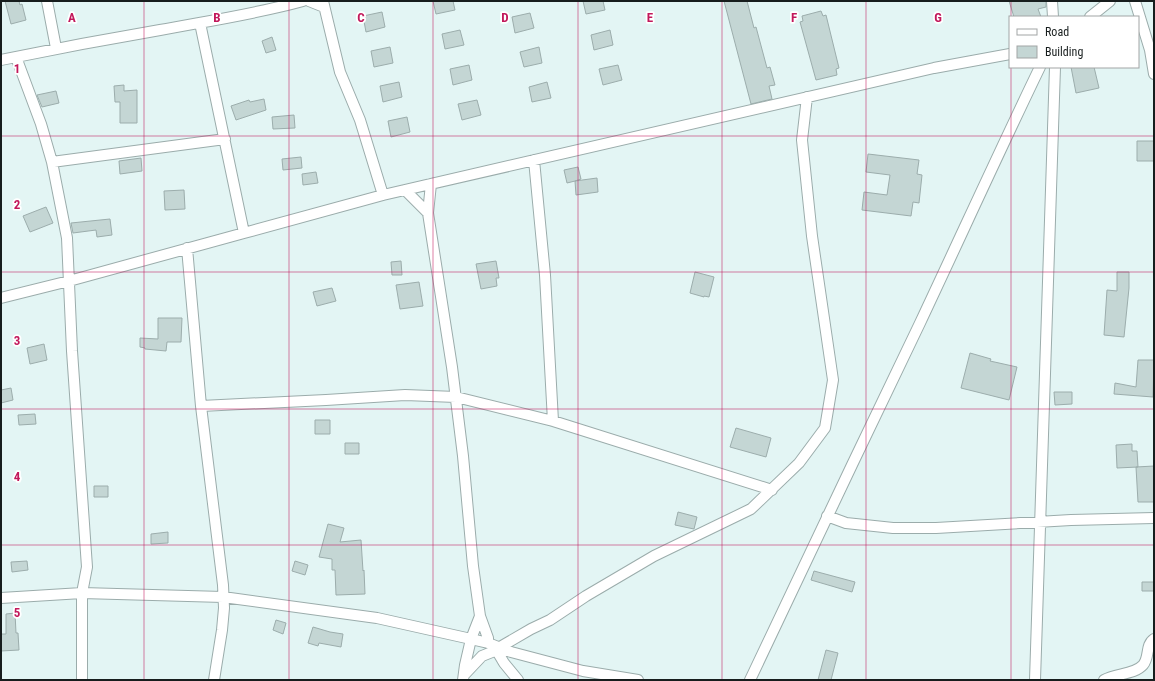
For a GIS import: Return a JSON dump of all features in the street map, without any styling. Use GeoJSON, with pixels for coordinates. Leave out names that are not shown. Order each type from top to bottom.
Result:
{"type":"FeatureCollection","features":[{"type":"Feature","properties":{"kind":"street"},"geometry":{"type":"LineString","coordinates":[[47,1],[56,48]]}},
{"type":"Feature","properties":{"kind":"street"},"geometry":{"type":"LineString","coordinates":[[1,60],[56,48],[274,9],[303,1]]}},
{"type":"Feature","properties":{"kind":"street"},"geometry":{"type":"LineString","coordinates":[[309,1],[323,4],[340,72],[360,120],[384,195]]}},
{"type":"Feature","properties":{"kind":"street"},"geometry":{"type":"LineString","coordinates":[[1052,1],[1053,16]]}},
{"type":"Feature","properties":{"kind":"street"},"geometry":{"type":"LineString","coordinates":[[1091,16],[1110,1]]}},
{"type":"Feature","properties":{"kind":"street"},"geometry":{"type":"LineString","coordinates":[[1135,1],[1150,50],[1154,74]]}},
{"type":"Feature","properties":{"kind":"street"},"geometry":{"type":"LineString","coordinates":[[200,23],[244,233]]}},
{"type":"Feature","properties":{"kind":"street"},"geometry":{"type":"LineString","coordinates":[[1,298],[69,281],[384,195],[934,68],[1009,54]]}},
{"type":"Feature","properties":{"kind":"street"},"geometry":{"type":"LineString","coordinates":[[16,57],[41,124],[52,162],[67,238],[69,306],[87,567],[82,593],[82,680]]}},
{"type":"Feature","properties":{"kind":"street"},"geometry":{"type":"LineString","coordinates":[[750,680],[1040,68]]}},
{"type":"Feature","properties":{"kind":"street"},"geometry":{"type":"LineString","coordinates":[[1035,680],[1054,68]]}},
{"type":"Feature","properties":{"kind":"street"},"geometry":{"type":"LineString","coordinates":[[464,677],[493,645],[512,641],[531,629],[550,620],[586,596],[654,556],[751,509],[799,462],[825,428],[833,380],[812,236],[802,140],[807,97]]}},
{"type":"Feature","properties":{"kind":"street"},"geometry":{"type":"LineString","coordinates":[[52,162],[225,139]]}},
{"type":"Feature","properties":{"kind":"street"},"geometry":{"type":"LineString","coordinates":[[534,160],[545,275],[553,421]]}},
{"type":"Feature","properties":{"kind":"street"},"geometry":{"type":"LineString","coordinates":[[431,184],[428,213],[441,288],[456,397],[473,566],[480,616],[493,645],[504,663],[518,680]]}},
{"type":"Feature","properties":{"kind":"street"},"geometry":{"type":"LineString","coordinates":[[405,190],[428,213]]}},
{"type":"Feature","properties":{"kind":"street"},"geometry":{"type":"LineString","coordinates":[[187,248],[201,406],[224,608],[214,680]]}},
{"type":"Feature","properties":{"kind":"street"},"geometry":{"type":"LineString","coordinates":[[201,406],[405,395],[456,397],[553,421],[772,490]]}},
{"type":"Feature","properties":{"kind":"street"},"geometry":{"type":"LineString","coordinates":[[827,516],[846,522],[893,528],[936,528],[1154,517]]}},
{"type":"Feature","properties":{"kind":"street"},"geometry":{"type":"LineString","coordinates":[[1,598],[82,593],[223,597],[376,618],[471,639],[493,645],[510,652],[583,671],[638,680]]}},
{"type":"Feature","properties":{"kind":"street"},"geometry":{"type":"LineString","coordinates":[[464,677],[465,664],[471,639],[480,616]]}},
{"type":"Feature","properties":{"kind":"street"},"geometry":{"type":"LineString","coordinates":[[1104,680],[1110,676],[1125,674],[1142,666],[1148,657],[1150,641],[1154,639]]}},
{"type":"Feature","properties":{"kind":"street"},"geometry":{"type":"LineString","coordinates":[[493,645],[512,641]]}},
{"type":"Feature","properties":{"kind":"building"},"geometry":{"type":"Polygon","coordinates":[[[5,1],[19,1],[20,5],[22,4],[26,20],[11,24],[5,1]]]}},
{"type":"Feature","properties":{"kind":"building"},"geometry":{"type":"Polygon","coordinates":[[[433,1],[453,1],[455,10],[436,14],[433,1]]]}},
{"type":"Feature","properties":{"kind":"building"},"geometry":{"type":"Polygon","coordinates":[[[583,1],[603,1],[605,10],[586,14],[583,1]]]}},
{"type":"Feature","properties":{"kind":"building"},"geometry":{"type":"Polygon","coordinates":[[[724,1],[747,1],[767,68],[770,67],[775,85],[769,86],[772,99],[751,104],[724,1]]]}},
{"type":"Feature","properties":{"kind":"building"},"geometry":{"type":"Polygon","coordinates":[[[1009,1],[1046,1],[1046,7],[1038,9],[1041,16],[1014,16],[1009,1]]]}},
{"type":"Feature","properties":{"kind":"building"},"geometry":{"type":"Polygon","coordinates":[[[821,11],[823,16],[826,15],[839,68],[836,69],[837,75],[816,80],[800,22],[803,21],[802,16],[821,11]]]}},
{"type":"Feature","properties":{"kind":"building"},"geometry":{"type":"Polygon","coordinates":[[[382,12],[385,27],[366,32],[363,16],[382,12]]]}},
{"type":"Feature","properties":{"kind":"building"},"geometry":{"type":"Polygon","coordinates":[[[530,13],[534,28],[515,33],[512,17],[530,13]]]}},
{"type":"Feature","properties":{"kind":"building"},"geometry":{"type":"Polygon","coordinates":[[[460,30],[464,45],[445,49],[442,34],[460,30]]]}},
{"type":"Feature","properties":{"kind":"building"},"geometry":{"type":"Polygon","coordinates":[[[610,30],[613,45],[594,50],[591,35],[610,30]]]}},
{"type":"Feature","properties":{"kind":"building"},"geometry":{"type":"Polygon","coordinates":[[[272,37],[276,50],[266,53],[262,41],[272,37]]]}},
{"type":"Feature","properties":{"kind":"building"},"geometry":{"type":"Polygon","coordinates":[[[390,47],[393,63],[374,67],[371,51],[390,47]]]}},
{"type":"Feature","properties":{"kind":"building"},"geometry":{"type":"Polygon","coordinates":[[[539,47],[542,63],[524,67],[520,52],[539,47]]]}},
{"type":"Feature","properties":{"kind":"building"},"geometry":{"type":"Polygon","coordinates":[[[469,65],[472,80],[453,85],[450,69],[469,65]]]}},
{"type":"Feature","properties":{"kind":"building"},"geometry":{"type":"Polygon","coordinates":[[[618,65],[622,80],[603,85],[599,69],[618,65]]]}},
{"type":"Feature","properties":{"kind":"building"},"geometry":{"type":"Polygon","coordinates":[[[1071,68],[1094,68],[1099,88],[1076,93],[1071,68]]]}},
{"type":"Feature","properties":{"kind":"building"},"geometry":{"type":"Polygon","coordinates":[[[399,82],[402,97],[383,102],[380,86],[399,82]]]}},
{"type":"Feature","properties":{"kind":"building"},"geometry":{"type":"Polygon","coordinates":[[[547,82],[551,98],[532,102],[529,87],[547,82]]]}},
{"type":"Feature","properties":{"kind":"building"},"geometry":{"type":"Polygon","coordinates":[[[124,85],[124,91],[137,90],[137,123],[120,123],[120,102],[115,102],[114,86],[124,85]]]}},
{"type":"Feature","properties":{"kind":"building"},"geometry":{"type":"Polygon","coordinates":[[[56,91],[59,103],[42,107],[37,95],[56,91]]]}},
{"type":"Feature","properties":{"kind":"building"},"geometry":{"type":"Polygon","coordinates":[[[264,99],[266,110],[236,120],[231,106],[249,100],[250,102],[264,99]]]}},
{"type":"Feature","properties":{"kind":"building"},"geometry":{"type":"Polygon","coordinates":[[[477,100],[481,115],[462,120],[458,104],[477,100]]]}},
{"type":"Feature","properties":{"kind":"building"},"geometry":{"type":"Polygon","coordinates":[[[294,115],[295,128],[273,129],[272,117],[294,115]]]}},
{"type":"Feature","properties":{"kind":"building"},"geometry":{"type":"Polygon","coordinates":[[[407,117],[410,132],[391,137],[388,121],[407,117]]]}},
{"type":"Feature","properties":{"kind":"building"},"geometry":{"type":"Polygon","coordinates":[[[1137,141],[1154,141],[1154,161],[1137,161],[1137,141]]]}},
{"type":"Feature","properties":{"kind":"building"},"geometry":{"type":"Polygon","coordinates":[[[868,154],[919,160],[917,174],[922,175],[919,203],[913,202],[911,216],[862,210],[864,192],[887,195],[890,175],[866,172],[868,154]]]}},
{"type":"Feature","properties":{"kind":"building"},"geometry":{"type":"Polygon","coordinates":[[[301,157],[302,168],[283,170],[282,159],[301,157]]]}},
{"type":"Feature","properties":{"kind":"building"},"geometry":{"type":"Polygon","coordinates":[[[141,158],[142,171],[120,174],[119,161],[141,158]]]}},
{"type":"Feature","properties":{"kind":"building"},"geometry":{"type":"Polygon","coordinates":[[[578,167],[581,179],[567,183],[564,170],[578,167]]]}},
{"type":"Feature","properties":{"kind":"building"},"geometry":{"type":"Polygon","coordinates":[[[316,172],[318,183],[303,185],[302,174],[316,172]]]}},
{"type":"Feature","properties":{"kind":"building"},"geometry":{"type":"Polygon","coordinates":[[[597,178],[598,192],[576,195],[575,181],[597,178]]]}},
{"type":"Feature","properties":{"kind":"building"},"geometry":{"type":"Polygon","coordinates":[[[184,190],[185,209],[165,210],[164,191],[184,190]]]}},
{"type":"Feature","properties":{"kind":"building"},"geometry":{"type":"Polygon","coordinates":[[[46,207],[53,223],[30,232],[23,216],[46,207]]]}},
{"type":"Feature","properties":{"kind":"building"},"geometry":{"type":"Polygon","coordinates":[[[110,219],[112,235],[97,237],[96,230],[73,233],[71,223],[110,219]]]}},
{"type":"Feature","properties":{"kind":"building"},"geometry":{"type":"Polygon","coordinates":[[[401,261],[402,275],[392,275],[391,262],[401,261]]]}},
{"type":"Feature","properties":{"kind":"building"},"geometry":{"type":"Polygon","coordinates":[[[496,261],[499,278],[496,278],[497,286],[481,289],[476,264],[496,261]]]}},
{"type":"Feature","properties":{"kind":"building"},"geometry":{"type":"Polygon","coordinates":[[[695,272],[714,277],[709,297],[690,293],[695,272]]]}},
{"type":"Feature","properties":{"kind":"building"},"geometry":{"type":"Polygon","coordinates":[[[1117,272],[1129,272],[1129,288],[1124,337],[1104,335],[1107,290],[1117,291],[1117,272]]]}},
{"type":"Feature","properties":{"kind":"building"},"geometry":{"type":"Polygon","coordinates":[[[419,282],[423,306],[400,309],[396,285],[419,282]]]}},
{"type":"Feature","properties":{"kind":"building"},"geometry":{"type":"Polygon","coordinates":[[[332,288],[336,301],[317,306],[313,292],[332,288]]]}},
{"type":"Feature","properties":{"kind":"building"},"geometry":{"type":"Polygon","coordinates":[[[158,318],[182,318],[181,342],[167,342],[166,351],[145,349],[140,347],[140,338],[158,339],[158,318]]]}},
{"type":"Feature","properties":{"kind":"building"},"geometry":{"type":"Polygon","coordinates":[[[44,344],[47,360],[30,364],[27,348],[44,344]]]}},
{"type":"Feature","properties":{"kind":"building"},"geometry":{"type":"Polygon","coordinates":[[[970,353],[991,359],[990,361],[1017,367],[1009,400],[961,388],[970,353]]]}},
{"type":"Feature","properties":{"kind":"building"},"geometry":{"type":"Polygon","coordinates":[[[1138,360],[1154,360],[1153,397],[1114,394],[1115,383],[1136,387],[1138,360]]]}},
{"type":"Feature","properties":{"kind":"building"},"geometry":{"type":"Polygon","coordinates":[[[11,388],[13,400],[1,403],[1,390],[11,388]]]}},
{"type":"Feature","properties":{"kind":"building"},"geometry":{"type":"Polygon","coordinates":[[[1054,392],[1072,392],[1072,404],[1055,405],[1054,392]]]}},
{"type":"Feature","properties":{"kind":"building"},"geometry":{"type":"Polygon","coordinates":[[[35,414],[36,424],[19,425],[18,415],[35,414]]]}},
{"type":"Feature","properties":{"kind":"building"},"geometry":{"type":"Polygon","coordinates":[[[315,420],[330,420],[330,434],[315,434],[315,420]]]}},
{"type":"Feature","properties":{"kind":"building"},"geometry":{"type":"Polygon","coordinates":[[[736,428],[771,438],[766,457],[730,447],[736,428]]]}},
{"type":"Feature","properties":{"kind":"building"},"geometry":{"type":"Polygon","coordinates":[[[345,443],[359,443],[359,454],[345,454],[345,443]]]}},
{"type":"Feature","properties":{"kind":"building"},"geometry":{"type":"Polygon","coordinates":[[[1132,444],[1132,451],[1137,451],[1138,467],[1117,468],[1116,445],[1132,444]]]}},
{"type":"Feature","properties":{"kind":"building"},"geometry":{"type":"Polygon","coordinates":[[[1154,466],[1154,502],[1138,502],[1136,467],[1154,466]]]}},
{"type":"Feature","properties":{"kind":"building"},"geometry":{"type":"Polygon","coordinates":[[[94,486],[108,486],[108,497],[94,497],[94,486]]]}},
{"type":"Feature","properties":{"kind":"building"},"geometry":{"type":"Polygon","coordinates":[[[678,512],[697,517],[694,529],[675,525],[678,512]]]}},
{"type":"Feature","properties":{"kind":"building"},"geometry":{"type":"Polygon","coordinates":[[[328,524],[344,528],[340,542],[361,540],[365,594],[336,595],[335,570],[332,570],[332,559],[319,557],[328,524]]]}},
{"type":"Feature","properties":{"kind":"building"},"geometry":{"type":"Polygon","coordinates":[[[168,532],[168,543],[151,544],[151,534],[168,532]]]}},
{"type":"Feature","properties":{"kind":"building"},"geometry":{"type":"Polygon","coordinates":[[[27,561],[28,570],[12,572],[11,562],[27,561]]]}},
{"type":"Feature","properties":{"kind":"building"},"geometry":{"type":"Polygon","coordinates":[[[295,561],[308,565],[305,575],[292,571],[295,561]]]}},
{"type":"Feature","properties":{"kind":"building"},"geometry":{"type":"Polygon","coordinates":[[[814,571],[855,582],[852,592],[811,580],[814,571]]]}},
{"type":"Feature","properties":{"kind":"building"},"geometry":{"type":"Polygon","coordinates":[[[1142,582],[1154,582],[1154,591],[1142,591],[1142,582]]]}},
{"type":"Feature","properties":{"kind":"building"},"geometry":{"type":"Polygon","coordinates":[[[15,613],[19,650],[1,651],[1,634],[6,634],[6,614],[15,613]]]}},
{"type":"Feature","properties":{"kind":"building"},"geometry":{"type":"Polygon","coordinates":[[[276,620],[286,623],[283,634],[273,630],[276,620]]]}},
{"type":"Feature","properties":{"kind":"building"},"geometry":{"type":"Polygon","coordinates":[[[313,627],[343,634],[341,647],[319,643],[318,646],[308,643],[313,627]]]}},
{"type":"Feature","properties":{"kind":"building"},"geometry":{"type":"Polygon","coordinates":[[[826,650],[838,653],[831,680],[818,680],[826,650]]]}}]}
